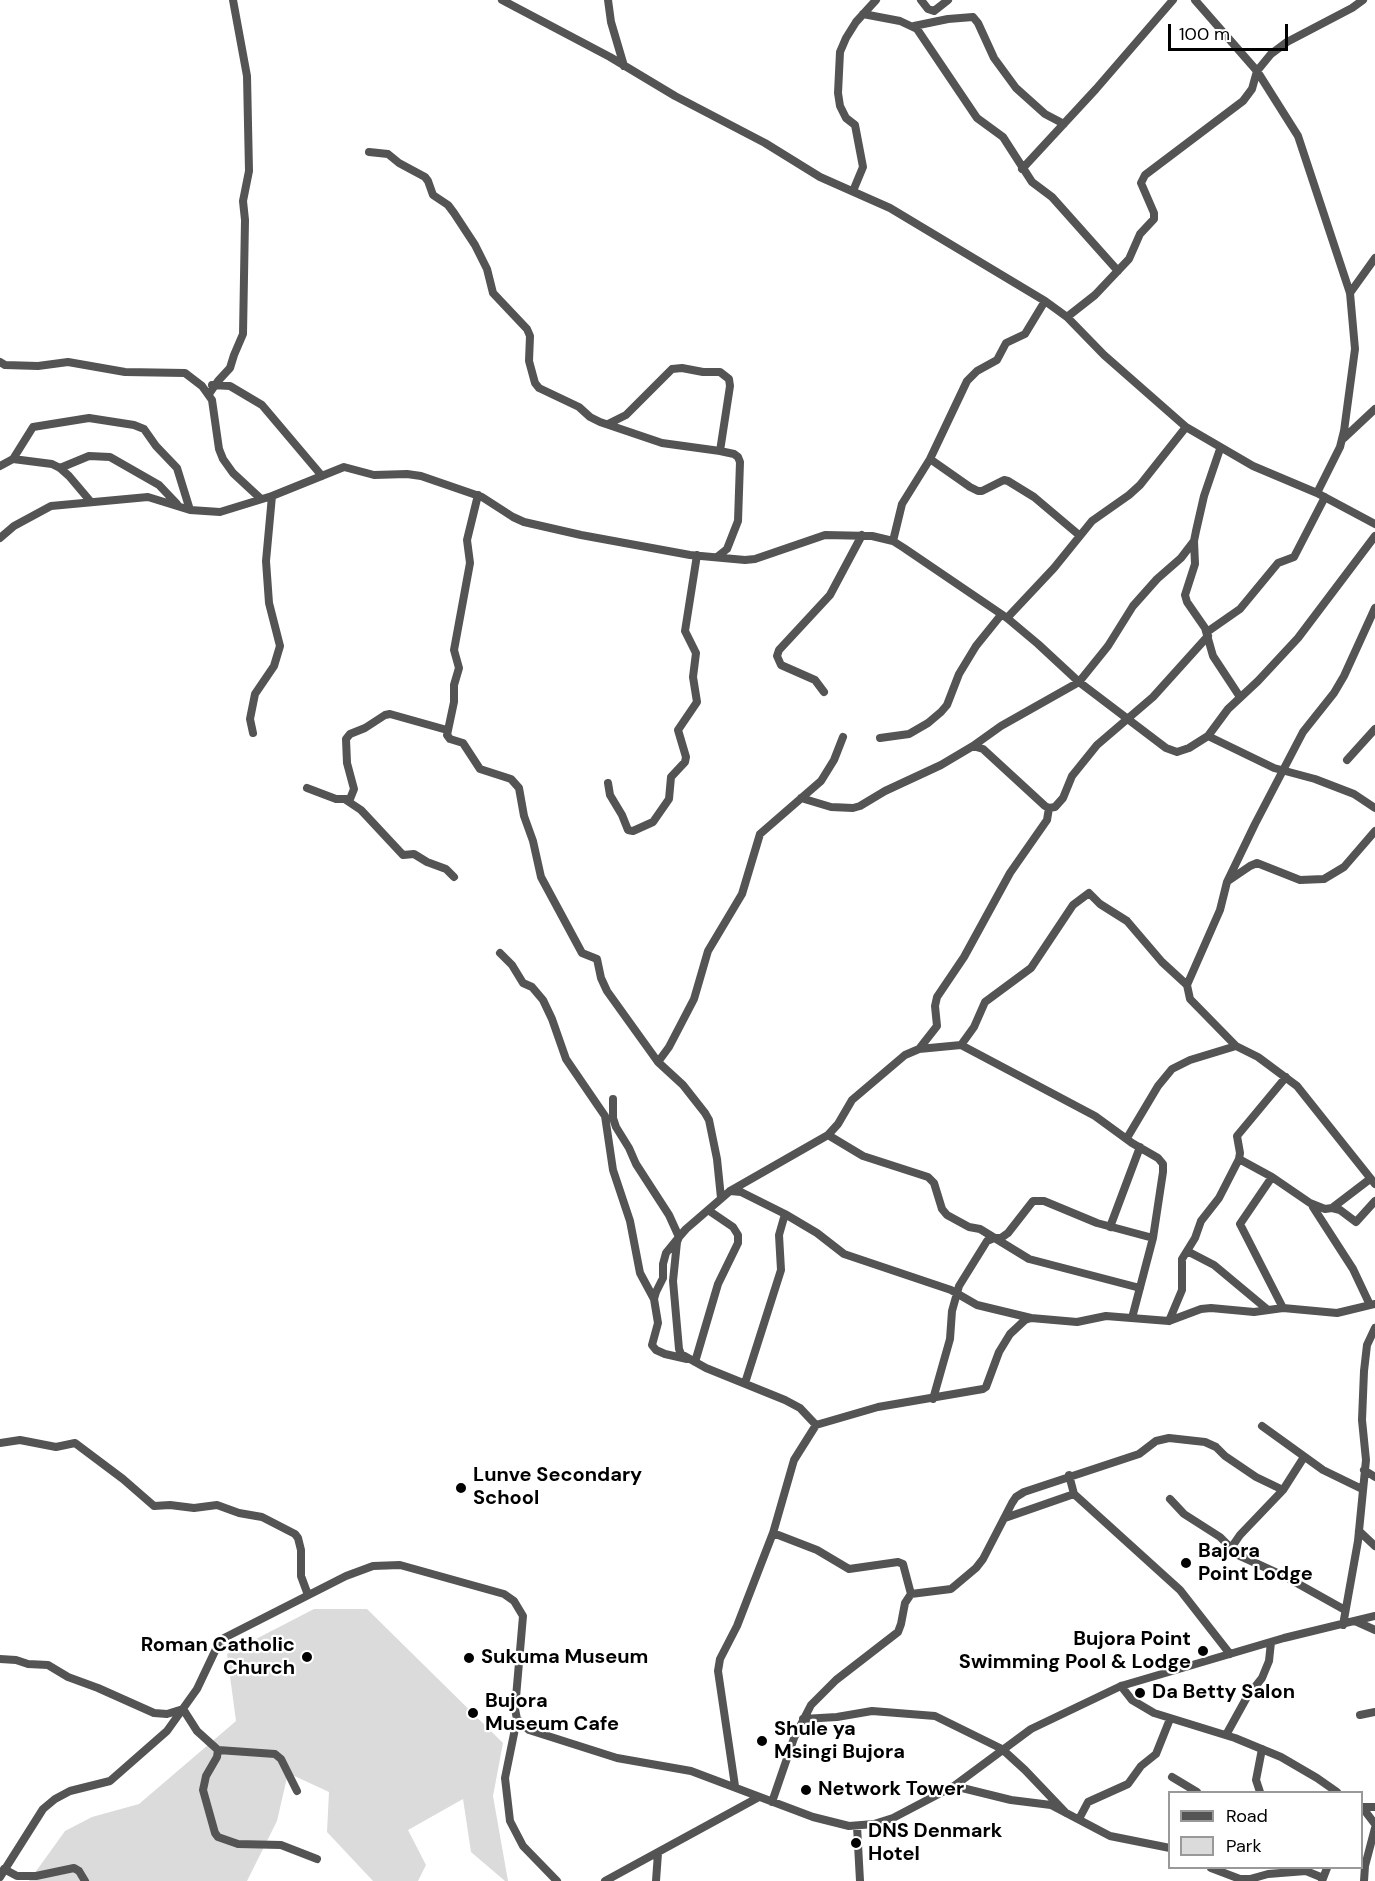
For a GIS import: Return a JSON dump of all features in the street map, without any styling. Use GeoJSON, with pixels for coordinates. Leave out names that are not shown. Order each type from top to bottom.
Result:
{"type":"FeatureCollection","features":[{"type":"Feature","properties":{"kind":"street"},"geometry":{"type":"LineString","coordinates":[[209,394],[230,368],[243,334],[245,220],[243,201],[249,171],[247,75],[233,0]]}},
{"type":"Feature","properties":{"kind":"street"},"geometry":{"type":"LineString","coordinates":[[502,0],[765,143],[820,177],[890,208],[1045,301],[1066,317],[1113,363],[1186,427],[1253,466],[1321,495],[1375,524]]}},
{"type":"Feature","properties":{"kind":"street"},"geometry":{"type":"LineString","coordinates":[[608,0],[611,22],[624,66]]}},
{"type":"Feature","properties":{"kind":"street"},"geometry":{"type":"LineString","coordinates":[[852,191],[863,167],[855,125],[846,118],[840,106],[838,71],[842,45],[863,14],[876,0]]}},
{"type":"Feature","properties":{"kind":"street"},"geometry":{"type":"LineString","coordinates":[[921,0],[928,9],[934,11],[948,0]]}},
{"type":"Feature","properties":{"kind":"street"},"geometry":{"type":"LineString","coordinates":[[1022,169],[1173,0]]}},
{"type":"Feature","properties":{"kind":"street"},"geometry":{"type":"LineString","coordinates":[[1049,808],[1060,803],[1072,776],[1097,745],[1153,697],[1207,634],[1240,609],[1278,563],[1294,557],[1343,439],[1354,356],[1350,293],[1302,145],[1292,125],[1257,71],[1195,0]]}},
{"type":"Feature","properties":{"kind":"street"},"geometry":{"type":"LineString","coordinates":[[1066,317],[1095,295],[1129,259],[1140,234],[1154,218],[1142,179],[1243,101],[1252,88],[1257,71],[1271,54],[1287,42],[1353,8],[1363,0]]}},
{"type":"Feature","properties":{"kind":"street"},"geometry":{"type":"LineString","coordinates":[[863,14],[900,21],[914,26],[920,32],[977,118],[1003,136],[1032,182],[1056,201],[1118,271]]}},
{"type":"Feature","properties":{"kind":"street"},"geometry":{"type":"LineString","coordinates":[[914,26],[948,19],[973,18],[978,23],[994,58],[1016,88],[1045,114],[1064,124]]}},
{"type":"Feature","properties":{"kind":"street"},"geometry":{"type":"LineString","coordinates":[[369,152],[388,154],[399,163],[425,177],[433,195],[448,205],[472,238],[487,269],[493,293],[529,333],[529,361],[537,386],[579,406],[595,420],[662,443],[734,454],[740,462],[737,525],[727,549],[717,557]]}},
{"type":"Feature","properties":{"kind":"street"},"geometry":{"type":"LineString","coordinates":[[1350,293],[1375,258]]}},
{"type":"Feature","properties":{"kind":"street"},"geometry":{"type":"LineString","coordinates":[[892,541],[902,504],[930,459],[967,381],[977,371],[997,360],[1006,343],[1025,334],[1045,301]]}},
{"type":"Feature","properties":{"kind":"street"},"geometry":{"type":"LineString","coordinates":[[0,362],[5,365],[38,366],[68,362],[125,372],[185,373],[209,394],[214,406],[219,449],[223,459],[232,473],[261,499]]}},
{"type":"Feature","properties":{"kind":"street"},"geometry":{"type":"LineString","coordinates":[[608,424],[626,415],[672,369],[720,372],[729,379],[730,386],[720,451]]}},
{"type":"Feature","properties":{"kind":"street"},"geometry":{"type":"LineString","coordinates":[[202,386],[234,387],[262,405],[322,476]]}},
{"type":"Feature","properties":{"kind":"street"},"geometry":{"type":"LineString","coordinates":[[1343,439],[1375,409]]}},
{"type":"Feature","properties":{"kind":"street"},"geometry":{"type":"LineString","coordinates":[[0,466],[13,459],[33,427],[88,418],[134,425],[144,429],[156,446],[177,468],[189,510]]}},
{"type":"Feature","properties":{"kind":"street"},"geometry":{"type":"LineString","coordinates":[[880,738],[909,734],[941,712],[947,705],[959,674],[976,646],[1054,568],[1079,535],[1098,515],[1140,485],[1186,427]]}},
{"type":"Feature","properties":{"kind":"street"},"geometry":{"type":"LineString","coordinates":[[1220,448],[1204,496],[1194,541],[1195,564],[1185,595],[1207,634],[1213,656],[1240,698]]}},
{"type":"Feature","properties":{"kind":"street"},"geometry":{"type":"LineString","coordinates":[[60,468],[89,456],[110,458],[159,485],[180,507]]}},
{"type":"Feature","properties":{"kind":"street"},"geometry":{"type":"LineString","coordinates":[[13,459],[45,463],[60,468],[91,502]]}},
{"type":"Feature","properties":{"kind":"street"},"geometry":{"type":"LineString","coordinates":[[930,459],[978,491],[1004,480],[1008,481],[1037,499],[1079,535]]}},
{"type":"Feature","properties":{"kind":"street"},"geometry":{"type":"LineString","coordinates":[[0,538],[14,526],[51,506],[148,497],[189,510],[220,512],[272,496],[344,467],[374,475],[414,475],[478,495],[513,518],[524,522],[581,535],[697,555],[755,559],[825,535],[862,535],[892,541],[938,570],[1004,616],[1079,682],[1127,719],[1166,748],[1177,752],[1189,748],[1208,736],[1222,715],[1298,638],[1375,536]]}},
{"type":"Feature","properties":{"kind":"street"},"geometry":{"type":"LineString","coordinates":[[478,495],[466,540],[470,563],[454,650],[459,668],[454,685],[453,706],[447,735],[450,739],[463,743],[480,769],[511,779],[519,788],[524,816],[533,841],[541,877],[582,953],[597,959],[601,978],[607,991],[658,1062],[695,1098],[709,1120],[717,1159],[721,1198]]}},
{"type":"Feature","properties":{"kind":"street"},"geometry":{"type":"LineString","coordinates":[[254,733],[250,719],[255,694],[274,666],[280,646],[269,603],[266,561],[272,496]]}},
{"type":"Feature","properties":{"kind":"street"},"geometry":{"type":"LineString","coordinates":[[824,692],[814,680],[781,665],[777,656],[779,650],[830,595],[862,535]]}},
{"type":"Feature","properties":{"kind":"street"},"geometry":{"type":"LineString","coordinates":[[801,798],[831,807],[857,807],[885,791],[924,774],[973,746],[1001,726],[1079,682],[1108,646],[1133,606],[1152,584],[1181,558],[1194,541]]}},
{"type":"Feature","properties":{"kind":"street"},"geometry":{"type":"LineString","coordinates":[[608,783],[610,795],[628,830],[633,831],[653,822],[670,797],[671,777],[685,762],[686,757],[678,730],[697,702],[693,677],[696,653],[685,631],[697,555]]}},
{"type":"Feature","properties":{"kind":"street"},"geometry":{"type":"LineString","coordinates":[[1332,1208],[1372,1181],[1308,1097],[1286,1077],[1258,1057],[1236,1046],[1190,999],[1187,985],[1220,910],[1227,882],[1306,727],[1334,693],[1344,676],[1375,608]]}},
{"type":"Feature","properties":{"kind":"street"},"geometry":{"type":"LineString","coordinates":[[346,800],[350,799],[354,789],[346,759],[346,739],[350,734],[366,728],[387,714],[447,730]]}},
{"type":"Feature","properties":{"kind":"street"},"geometry":{"type":"LineString","coordinates":[[1347,760],[1375,729]]}},
{"type":"Feature","properties":{"kind":"street"},"geometry":{"type":"LineString","coordinates":[[1208,736],[1283,771],[1315,779],[1346,791],[1375,808]]}},
{"type":"Feature","properties":{"kind":"street"},"geometry":{"type":"LineString","coordinates":[[658,1062],[669,1047],[694,999],[708,951],[742,894],[760,834],[820,781],[834,760],[843,738]]}},
{"type":"Feature","properties":{"kind":"street"},"geometry":{"type":"LineString","coordinates":[[973,746],[982,749],[1049,808]]}},
{"type":"Feature","properties":{"kind":"street"},"geometry":{"type":"LineString","coordinates":[[307,788],[336,799],[346,800],[361,810],[404,855],[414,854],[446,869],[454,877]]}},
{"type":"Feature","properties":{"kind":"street"},"geometry":{"type":"LineString","coordinates":[[919,1049],[938,1026],[934,1006],[937,997],[960,963],[1010,873],[1047,820],[1049,808]]}},
{"type":"Feature","properties":{"kind":"street"},"geometry":{"type":"LineString","coordinates":[[1227,882],[1250,866],[1257,864],[1300,880],[1324,879],[1344,867],[1375,831]]}},
{"type":"Feature","properties":{"kind":"street"},"geometry":{"type":"LineString","coordinates":[[961,1045],[974,1027],[985,1002],[1031,968],[1073,905],[1089,893],[1100,904],[1127,921],[1167,968],[1187,985]]}},
{"type":"Feature","properties":{"kind":"street"},"geometry":{"type":"LineString","coordinates":[[500,953],[523,983],[532,987],[543,1000],[552,1018],[566,1059],[605,1116],[613,1170],[630,1221],[640,1273],[654,1299],[658,1323],[652,1341],[654,1348],[673,1357],[691,1360]]}},
{"type":"Feature","properties":{"kind":"street"},"geometry":{"type":"LineString","coordinates":[[654,1299],[663,1276],[665,1256],[679,1237],[721,1198],[828,1135],[838,1124],[852,1100],[899,1059],[919,1049],[961,1045],[1095,1116],[1158,1158],[1162,1164],[1162,1182],[1153,1238],[1132,1318]]}},
{"type":"Feature","properties":{"kind":"street"},"geometry":{"type":"LineString","coordinates":[[1127,1138],[1158,1086],[1172,1069],[1190,1060],[1236,1046]]}},
{"type":"Feature","properties":{"kind":"street"},"geometry":{"type":"LineString","coordinates":[[1169,1321],[1182,1290],[1181,1263],[1195,1238],[1201,1221],[1219,1198],[1239,1159],[1237,1136],[1286,1077]]}},
{"type":"Feature","properties":{"kind":"street"},"geometry":{"type":"LineString","coordinates":[[613,1099],[613,1118],[616,1127],[630,1148],[636,1164],[669,1215],[679,1237],[674,1290],[681,1354],[794,1405],[816,1425]]}},
{"type":"Feature","properties":{"kind":"street"},"geometry":{"type":"LineString","coordinates":[[828,1135],[863,1156],[928,1177],[934,1183],[944,1212],[954,1220],[979,1228],[1032,1260],[1140,1288]]}},
{"type":"Feature","properties":{"kind":"street"},"geometry":{"type":"LineString","coordinates":[[1110,1227],[1140,1147]]}},
{"type":"Feature","properties":{"kind":"street"},"geometry":{"type":"LineString","coordinates":[[1239,1159],[1272,1177],[1319,1208],[1340,1210],[1356,1221],[1375,1201]]}},
{"type":"Feature","properties":{"kind":"street"},"geometry":{"type":"LineString","coordinates":[[1272,1177],[1240,1224],[1283,1308]]}},
{"type":"Feature","properties":{"kind":"street"},"geometry":{"type":"LineString","coordinates":[[730,1191],[741,1192],[785,1214],[817,1233],[844,1254],[951,1290],[977,1305],[1031,1318],[1077,1322],[1106,1316],[1169,1321],[1201,1309],[1222,1308],[1254,1312],[1283,1308],[1337,1313],[1373,1305],[1353,1269],[1310,1203]]}},
{"type":"Feature","properties":{"kind":"street"},"geometry":{"type":"LineString","coordinates":[[933,1399],[950,1339],[956,1293],[985,1244],[994,1238],[1002,1238],[1008,1233],[1030,1203],[1041,1200],[1110,1227],[1153,1238]]}},
{"type":"Feature","properties":{"kind":"street"},"geometry":{"type":"LineString","coordinates":[[691,1360],[718,1284],[738,1243],[738,1235],[733,1227],[708,1210]]}},
{"type":"Feature","properties":{"kind":"street"},"geometry":{"type":"LineString","coordinates":[[745,1383],[781,1270],[779,1235],[785,1214]]}},
{"type":"Feature","properties":{"kind":"street"},"geometry":{"type":"LineString","coordinates":[[1187,1251],[1214,1265],[1268,1310]]}},
{"type":"Feature","properties":{"kind":"street"},"geometry":{"type":"LineString","coordinates":[[735,1786],[718,1671],[720,1659],[737,1626],[773,1533],[794,1460],[816,1425],[878,1407],[983,1389],[986,1387],[999,1352],[1010,1334],[1025,1320],[1031,1318]]}},
{"type":"Feature","properties":{"kind":"street"},"geometry":{"type":"LineString","coordinates":[[1343,1625],[1359,1531],[1366,1446],[1362,1420],[1362,1392],[1367,1346],[1375,1328]]}},
{"type":"Feature","properties":{"kind":"street"},"geometry":{"type":"LineString","coordinates":[[1262,1426],[1323,1470],[1362,1489]]}},
{"type":"Feature","properties":{"kind":"street"},"geometry":{"type":"LineString","coordinates":[[911,1594],[945,1591],[956,1585],[981,1564],[1016,1497],[1024,1492],[1069,1475],[1139,1454],[1156,1441],[1169,1438],[1205,1442],[1216,1447],[1256,1477],[1283,1490]]}},
{"type":"Feature","properties":{"kind":"street"},"geometry":{"type":"LineString","coordinates":[[0,1443],[20,1440],[56,1447],[75,1443],[154,1506],[194,1508],[222,1506],[239,1513],[262,1517],[295,1534],[298,1538],[301,1550],[301,1576],[308,1595]]}},
{"type":"Feature","properties":{"kind":"street"},"geometry":{"type":"LineString","coordinates":[[1231,1548],[1240,1535],[1283,1490],[1304,1457]]}},
{"type":"Feature","properties":{"kind":"street"},"geometry":{"type":"LineString","coordinates":[[1364,1470],[1375,1477]]}},
{"type":"Feature","properties":{"kind":"street"},"geometry":{"type":"LineString","coordinates":[[1069,1475],[1074,1494],[1180,1590],[1230,1654]]}},
{"type":"Feature","properties":{"kind":"street"},"geometry":{"type":"LineString","coordinates":[[1005,1518],[1074,1494]]}},
{"type":"Feature","properties":{"kind":"street"},"geometry":{"type":"LineString","coordinates":[[1170,1499],[1184,1514],[1220,1538],[1247,1560],[1286,1576],[1345,1610]]}},
{"type":"Feature","properties":{"kind":"street"},"geometry":{"type":"LineString","coordinates":[[1359,1531],[1375,1546]]}},
{"type":"Feature","properties":{"kind":"street"},"geometry":{"type":"LineString","coordinates":[[772,1802],[789,1751],[803,1719],[817,1697],[898,1632],[905,1603],[911,1594],[903,1564],[898,1562],[849,1569],[817,1550],[773,1533]]}},
{"type":"Feature","properties":{"kind":"street"},"geometry":{"type":"LineString","coordinates":[[85,1881],[79,1871],[74,1868],[18,1879],[2,1873],[43,1809],[70,1791],[103,1784],[116,1777],[163,1735],[197,1689],[216,1649],[224,1638],[346,1576],[373,1566],[391,1564],[460,1581],[509,1597],[523,1616],[514,1700],[517,1719],[505,1778],[508,1812],[514,1832],[522,1846],[557,1881]]}},
{"type":"Feature","properties":{"kind":"street"},"geometry":{"type":"LineString","coordinates":[[517,1719],[536,1733],[617,1758],[691,1771],[813,1817],[842,1825],[858,1826],[893,1818],[954,1786],[1031,1729],[1121,1686],[1271,1642],[1375,1616]]}},
{"type":"Feature","properties":{"kind":"street"},"geometry":{"type":"LineString","coordinates":[[1355,1621],[1375,1630]]}},
{"type":"Feature","properties":{"kind":"street"},"geometry":{"type":"LineString","coordinates":[[1226,1735],[1247,1697],[1262,1678],[1269,1661],[1271,1642]]}},
{"type":"Feature","properties":{"kind":"street"},"geometry":{"type":"LineString","coordinates":[[0,1659],[48,1665],[68,1677],[154,1713],[167,1714],[183,1709]]}},
{"type":"Feature","properties":{"kind":"street"},"geometry":{"type":"LineString","coordinates":[[1121,1686],[1132,1700],[1154,1713],[1226,1735],[1281,1757],[1336,1791]]}},
{"type":"Feature","properties":{"kind":"street"},"geometry":{"type":"LineString","coordinates":[[183,1709],[197,1731],[218,1750],[275,1754],[281,1759],[297,1791]]}},
{"type":"Feature","properties":{"kind":"street"},"geometry":{"type":"LineString","coordinates":[[803,1719],[872,1712],[935,1716],[1002,1749],[1065,1813]]}},
{"type":"Feature","properties":{"kind":"street"},"geometry":{"type":"LineString","coordinates":[[1360,1715],[1375,1712]]}},
{"type":"Feature","properties":{"kind":"street"},"geometry":{"type":"LineString","coordinates":[[1079,1819],[1088,1802],[1128,1784],[1141,1766],[1156,1754],[1170,1719]]}},
{"type":"Feature","properties":{"kind":"street"},"geometry":{"type":"LineString","coordinates":[[1258,1791],[1256,1780],[1262,1749]]}},
{"type":"Feature","properties":{"kind":"street"},"geometry":{"type":"LineString","coordinates":[[218,1750],[217,1757],[206,1776],[203,1790],[218,1837],[238,1844],[281,1845],[316,1859]]}},
{"type":"Feature","properties":{"kind":"street"},"geometry":{"type":"LineString","coordinates":[[1172,1777],[1195,1791]]}},
{"type":"Feature","properties":{"kind":"street"},"geometry":{"type":"LineString","coordinates":[[954,1786],[1011,1800],[1050,1806],[1110,1836],[1168,1848]]}},
{"type":"Feature","properties":{"kind":"street"},"geometry":{"type":"LineString","coordinates":[[605,1881],[759,1797]]}},
{"type":"Feature","properties":{"kind":"street"},"geometry":{"type":"LineString","coordinates":[[1363,1808],[1375,1826],[1363,1865],[1364,1881]]}},
{"type":"Feature","properties":{"kind":"street"},"geometry":{"type":"LineString","coordinates":[[858,1826],[860,1881]]}},
{"type":"Feature","properties":{"kind":"street"},"geometry":{"type":"LineString","coordinates":[[656,1881],[658,1853]]}},
{"type":"Feature","properties":{"kind":"street"},"geometry":{"type":"LineString","coordinates":[[1213,1869],[1240,1879],[1306,1871],[1322,1879]]}},
{"type":"Feature","properties":{"kind":"green space"},"geometry":{"type":"Polygon","coordinates":[[[314,1609],[367,1609],[503,1743],[493,1796],[508,1881],[505,1881],[471,1852],[463,1799],[408,1830],[426,1865],[418,1881],[373,1881],[327,1832],[329,1792],[288,1773],[277,1821],[247,1881],[29,1881],[65,1831],[92,1817],[139,1804],[236,1721],[227,1654],[314,1609]]]}},
{"type":"Feature","properties":{"kind":"place","name":"Lunve Secondary School"},"geometry":{"type":"Point","coordinates":[461,1488]}},
{"type":"Feature","properties":{"kind":"place","name":"Bajora Point Lodge"},"geometry":{"type":"Point","coordinates":[1186,1563]}},
{"type":"Feature","properties":{"kind":"place","name":"Bujora Point Swimming Pool & Lodge"},"geometry":{"type":"Point","coordinates":[1203,1651]}},
{"type":"Feature","properties":{"kind":"place","name":"Roman Catholic Church"},"geometry":{"type":"Point","coordinates":[307,1657]}},
{"type":"Feature","properties":{"kind":"place","name":"Sukuma Museum"},"geometry":{"type":"Point","coordinates":[469,1658]}},
{"type":"Feature","properties":{"kind":"place","name":"Da Betty Salon"},"geometry":{"type":"Point","coordinates":[1140,1693]}},
{"type":"Feature","properties":{"kind":"place","name":"Bujora Museum Cafe"},"geometry":{"type":"Point","coordinates":[473,1713]}},
{"type":"Feature","properties":{"kind":"place","name":"Shule ya Msingi Bujora"},"geometry":{"type":"Point","coordinates":[762,1741]}},
{"type":"Feature","properties":{"kind":"place","name":"Network Tower"},"geometry":{"type":"Point","coordinates":[806,1790]}},
{"type":"Feature","properties":{"kind":"place","name":"DNS Denmark Hotel"},"geometry":{"type":"Point","coordinates":[856,1843]}}]}
